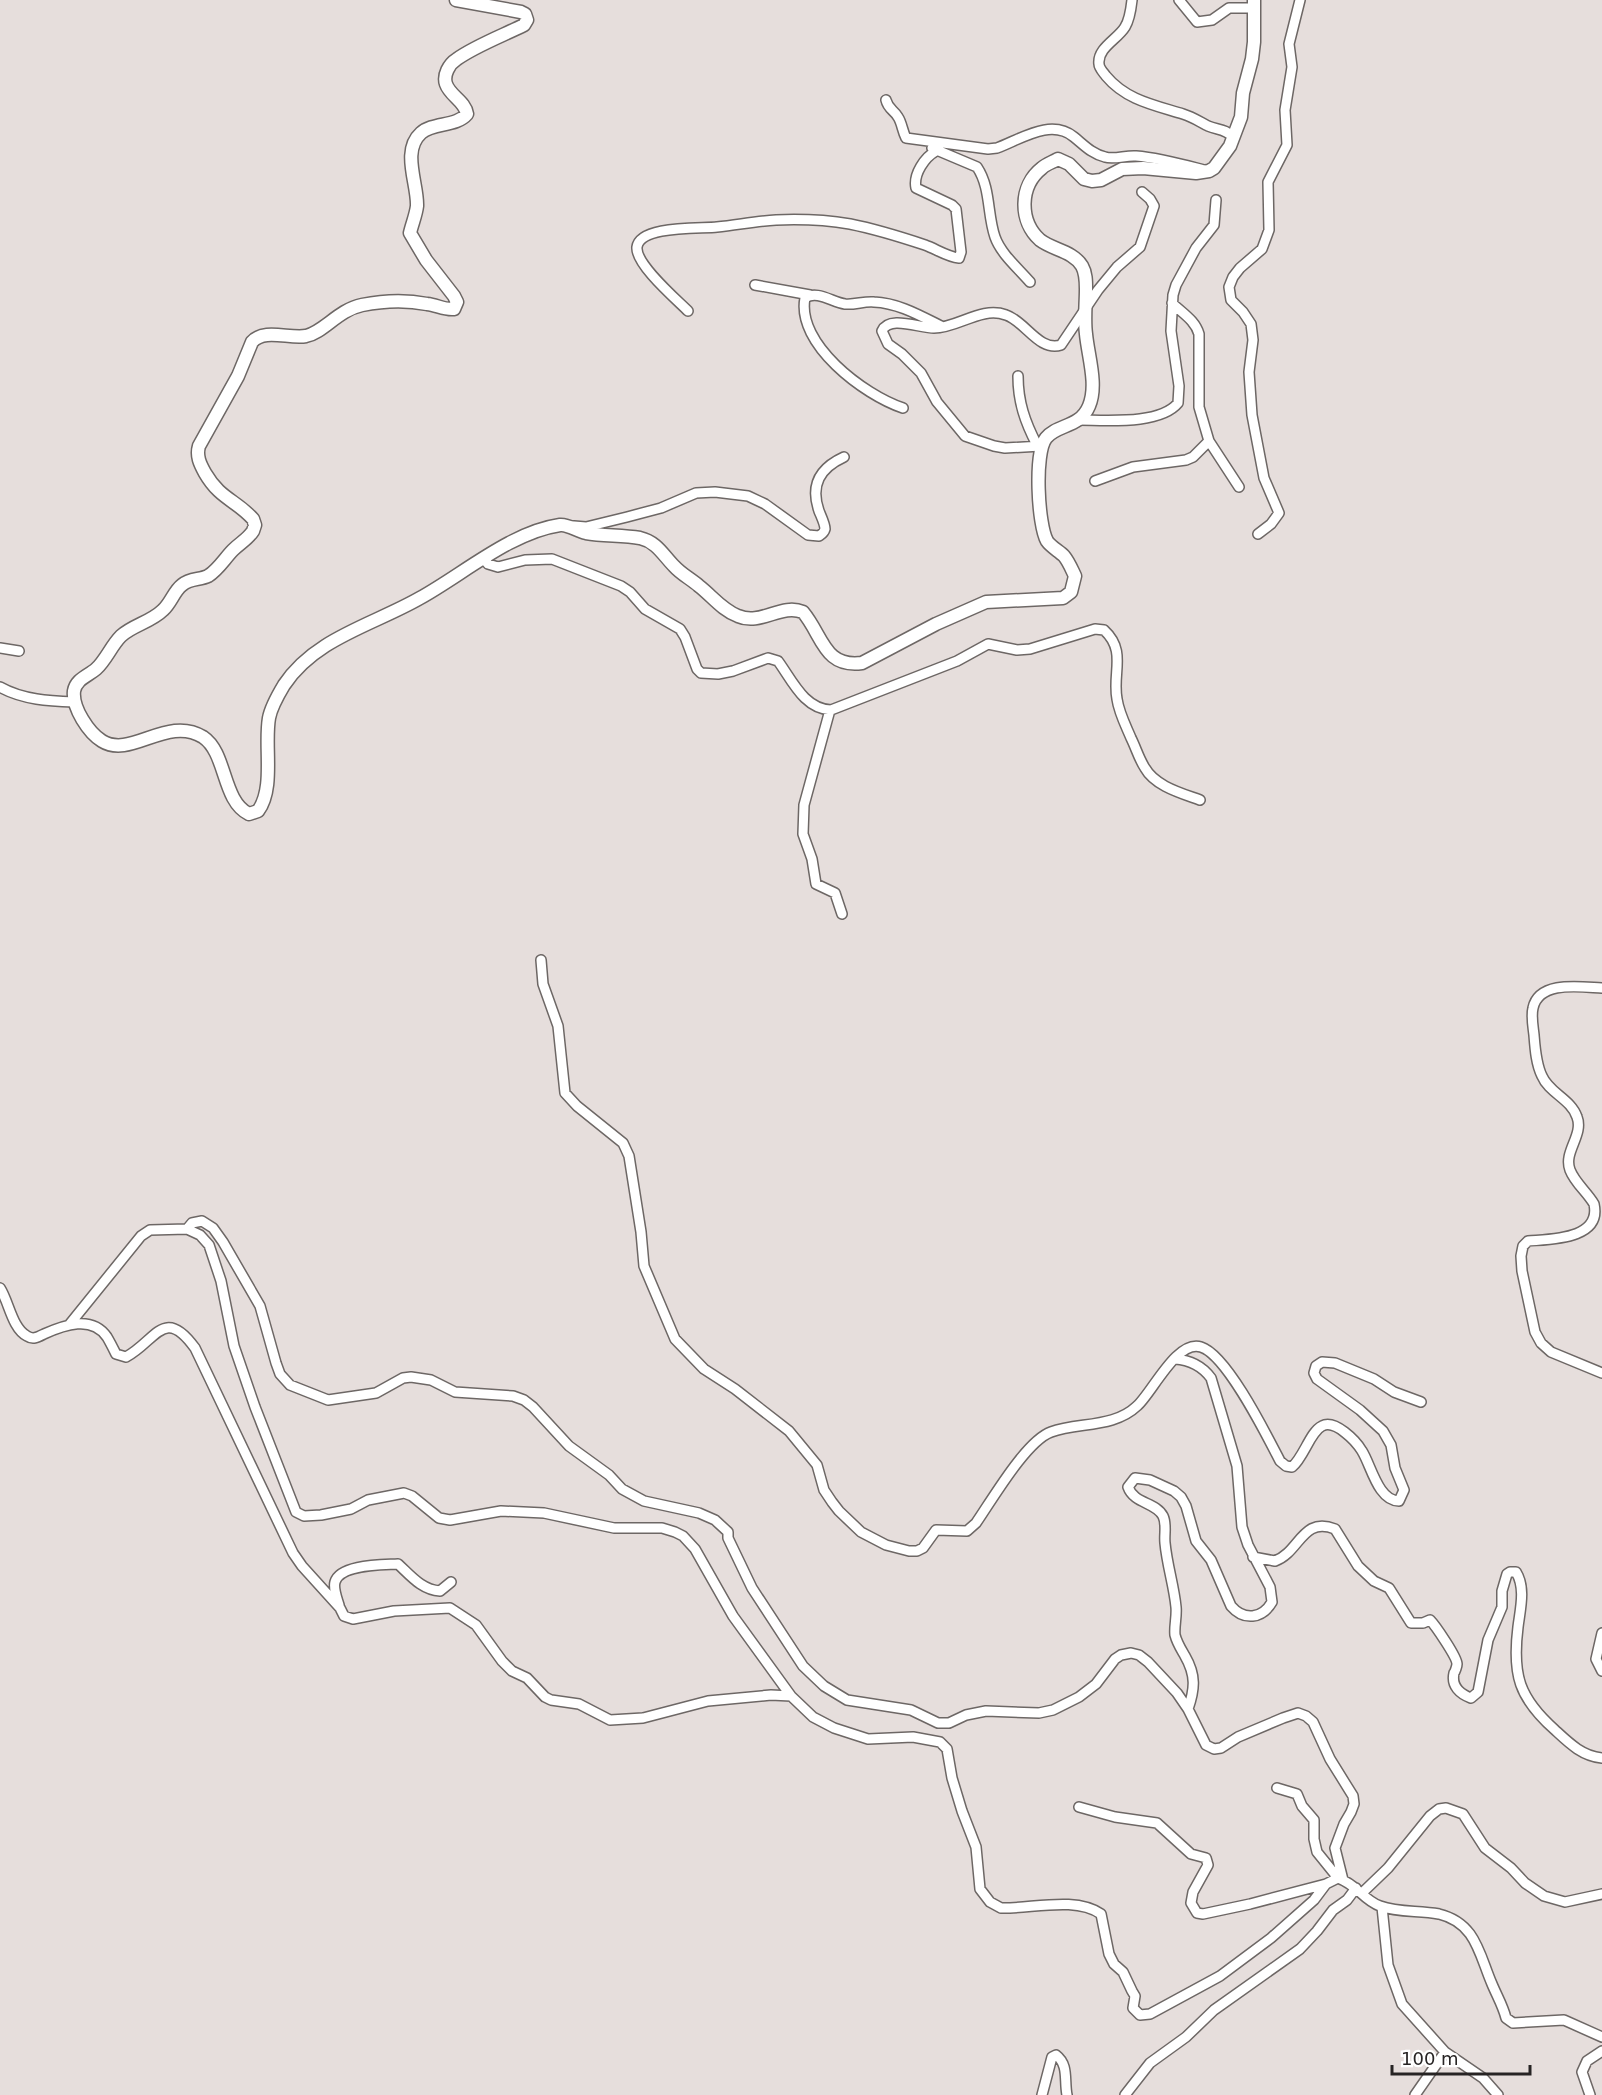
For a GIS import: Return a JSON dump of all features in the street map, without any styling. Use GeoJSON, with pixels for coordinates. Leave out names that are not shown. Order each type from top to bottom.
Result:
{"type":"FeatureCollection","features":[{"type":"Feature","properties":{"kind":"street"},"geometry":{"type":"LineString","coordinates":[[456,0],[521,12],[525,14],[527,20],[524,25],[455,60],[446,72],[445,79],[447,87],[463,104],[467,114],[463,119],[426,129],[418,135],[414,143],[411,156],[417,206],[410,233],[426,260],[454,296],[457,302],[454,309],[415,302],[363,305],[341,313],[306,336],[255,338],[238,376],[197,453],[200,463],[217,491],[253,519],[253,531],[209,575],[184,583],[166,609],[134,626],[122,636],[97,668],[77,683],[74,692],[75,702],[94,736],[113,746],[122,747],[154,734],[176,731],[204,738],[215,753],[237,803],[246,812],[255,813],[262,806],[265,797],[269,716],[285,683],[301,665],[333,640],[422,597],[483,558],[527,535],[563,525],[586,526],[661,508],[696,493],[715,492],[748,496],[765,504],[808,535],[819,536],[824,532],[825,527],[815,499],[817,482],[828,464],[844,458]]}},
{"type":"Feature","properties":{"kind":"street"},"geometry":{"type":"LineString","coordinates":[[1132,0],[1128,22],[1124,30],[1100,55],[1099,64],[1102,72],[1118,89],[1128,95],[1164,110],[1185,114],[1207,126],[1228,132],[1233,137]]}},
{"type":"Feature","properties":{"kind":"street"},"geometry":{"type":"LineString","coordinates":[[1142,192],[1154,206],[1140,247],[1117,267],[1085,308],[1061,345],[1055,347],[1047,345],[1035,338],[1015,319],[996,312],[943,327],[890,323],[884,327],[883,338],[921,373],[938,402],[965,436],[1005,448],[1039,446],[1047,437],[1079,420],[1086,411],[1091,398],[1086,334],[1085,308],[1085,276],[1082,266],[1073,257],[1039,238],[1031,229],[1025,214],[1025,193],[1041,168],[1058,159],[1069,164],[1084,179],[1092,182],[1132,167],[1209,171],[1222,159],[1233,137],[1241,117],[1243,93],[1252,59],[1255,4],[1229,8],[1212,20],[1197,22],[1179,0]]}},
{"type":"Feature","properties":{"kind":"street"},"geometry":{"type":"LineString","coordinates":[[1258,534],[1280,513],[1264,478],[1252,415],[1249,372],[1252,351],[1251,324],[1244,312],[1231,300],[1229,287],[1240,268],[1262,249],[1269,230],[1268,182],[1287,145],[1285,110],[1292,67],[1290,44],[1300,0]]}},
{"type":"Feature","properties":{"kind":"street"},"geometry":{"type":"LineString","coordinates":[[886,100],[888,108],[898,118],[906,138],[971,147],[997,148],[1049,128],[1058,128],[1072,135],[1092,152],[1107,158],[1124,155],[1164,159],[1209,171]]}},
{"type":"Feature","properties":{"kind":"street"},"geometry":{"type":"LineString","coordinates":[[920,140],[936,150],[977,167],[986,187],[997,242],[1030,282]]}},
{"type":"Feature","properties":{"kind":"street"},"geometry":{"type":"LineString","coordinates":[[688,310],[640,259],[637,251],[642,238],[685,227],[714,227],[777,220],[815,220],[851,225],[903,238],[959,258],[961,252],[956,210],[952,205],[916,188],[915,183],[923,162],[936,150]]}},
{"type":"Feature","properties":{"kind":"street"},"geometry":{"type":"LineString","coordinates":[[1079,420],[1147,418],[1170,411],[1178,403],[1179,386],[1171,331],[1172,303],[1176,285],[1187,263],[1214,225],[1216,200]]}},
{"type":"Feature","properties":{"kind":"street"},"geometry":{"type":"LineString","coordinates":[[755,285],[822,296],[844,304],[867,301],[887,303],[943,327]]}},
{"type":"Feature","properties":{"kind":"street"},"geometry":{"type":"LineString","coordinates":[[810,295],[805,298],[804,317],[818,345],[844,371],[877,397],[903,408]]}},
{"type":"Feature","properties":{"kind":"street"},"geometry":{"type":"LineString","coordinates":[[1172,303],[1197,327],[1199,407],[1209,441],[1239,487]]}},
{"type":"Feature","properties":{"kind":"street"},"geometry":{"type":"LineString","coordinates":[[563,525],[583,532],[641,538],[654,544],[678,570],[736,616],[751,620],[790,609],[804,612],[831,656],[850,664],[862,663],[936,624],[986,602],[1062,598],[1071,592],[1075,576],[1064,557],[1047,540],[1038,489],[1039,446],[1022,412],[1018,376]]}},
{"type":"Feature","properties":{"kind":"street"},"geometry":{"type":"LineString","coordinates":[[1095,481],[1132,467],[1186,460],[1194,457],[1209,441]]}},
{"type":"Feature","properties":{"kind":"street"},"geometry":{"type":"LineString","coordinates":[[483,558],[488,564],[498,567],[525,560],[552,559],[604,578],[630,592],[645,609],[680,629],[696,669],[701,673],[718,674],[773,658],[778,661],[807,702],[821,710],[830,710],[957,661],[987,644],[1017,650],[1030,649],[1099,629],[1115,642],[1117,651],[1116,699],[1145,769],[1152,777],[1173,790],[1200,800]]}},
{"type":"Feature","properties":{"kind":"street"},"geometry":{"type":"LineString","coordinates":[[0,648],[19,651]]}},
{"type":"Feature","properties":{"kind":"street"},"geometry":{"type":"LineString","coordinates":[[0,687],[16,694],[46,701],[75,702]]}},
{"type":"Feature","properties":{"kind":"street"},"geometry":{"type":"LineString","coordinates":[[830,710],[805,799],[803,834],[812,859],[816,884],[835,893],[842,914]]}},
{"type":"Feature","properties":{"kind":"street"},"geometry":{"type":"LineString","coordinates":[[541,960],[543,984],[558,1026],[565,1093],[576,1106],[622,1143],[629,1156],[644,1266],[675,1339],[704,1370],[735,1389],[789,1431],[817,1465],[824,1490],[839,1512],[867,1535],[886,1545],[917,1551],[923,1548],[936,1530],[967,1531],[976,1523],[1025,1454],[1038,1440],[1050,1433],[1098,1424],[1128,1413],[1138,1406],[1175,1359],[1194,1346],[1202,1347],[1216,1355],[1255,1415],[1280,1461],[1286,1466],[1292,1467],[1297,1463],[1315,1433],[1322,1426],[1330,1425],[1338,1428],[1355,1442],[1380,1487],[1386,1496],[1394,1501],[1399,1501],[1404,1490],[1395,1468],[1388,1438],[1376,1423],[1317,1379],[1314,1373],[1316,1366],[1322,1362],[1335,1363],[1374,1379],[1409,1399],[1421,1402]]}},
{"type":"Feature","properties":{"kind":"street"},"geometry":{"type":"LineString","coordinates":[[1602,988],[1557,988],[1543,992],[1533,1008],[1535,1050],[1542,1075],[1550,1088],[1569,1104],[1577,1115],[1579,1124],[1568,1161],[1570,1170],[1594,1204],[1597,1213],[1596,1220],[1593,1228],[1584,1234],[1528,1241],[1523,1246],[1521,1256],[1535,1332],[1541,1343],[1557,1355],[1602,1373]]}},
{"type":"Feature","properties":{"kind":"street"},"geometry":{"type":"LineString","coordinates":[[187,1229],[192,1223],[202,1221],[213,1228],[223,1242],[260,1306],[280,1374],[290,1385],[328,1400],[376,1393],[403,1378],[411,1377],[431,1380],[455,1392],[513,1396],[533,1407],[569,1446],[609,1475],[622,1489],[644,1501],[699,1513],[715,1520],[728,1532],[728,1538],[752,1588],[803,1666],[824,1686],[847,1700],[911,1710],[938,1723],[949,1723],[966,1715],[986,1711],[1039,1713],[1053,1710],[1079,1697],[1096,1684],[1115,1659],[1131,1653],[1139,1655],[1148,1662],[1177,1693],[1188,1709],[1206,1745],[1214,1749],[1221,1748],[1259,1727],[1298,1713],[1314,1722],[1330,1759],[1353,1796],[1354,1804],[1335,1848],[1340,1879]]}},
{"type":"Feature","properties":{"kind":"street"},"geometry":{"type":"LineString","coordinates":[[69,1325],[141,1236],[150,1230],[187,1229],[200,1235],[209,1245],[221,1281],[234,1346],[296,1512],[304,1516],[321,1515],[351,1509],[368,1500],[404,1493],[412,1496],[439,1518],[450,1520],[501,1511],[544,1513],[614,1528],[662,1528],[683,1536],[695,1549],[733,1616],[791,1696],[813,1717],[834,1728],[868,1740],[920,1738],[934,1740],[944,1745],[949,1756],[952,1778],[962,1811],[978,1854],[980,1888],[985,1898],[1001,1908],[1067,1904],[1101,1914],[1109,1954],[1114,1964],[1123,1972],[1135,1996],[1133,2008],[1140,2014],[1150,2014],[1220,1976],[1305,1910],[1326,1884]]}},
{"type":"Feature","properties":{"kind":"street"},"geometry":{"type":"LineString","coordinates":[[0,1288],[18,1326],[26,1336],[36,1338],[80,1323],[95,1327],[106,1336],[116,1354],[126,1357],[159,1331],[168,1327],[176,1328],[185,1335],[195,1348],[293,1553],[340,1608]]}},
{"type":"Feature","properties":{"kind":"street"},"geometry":{"type":"LineString","coordinates":[[1175,1359],[1192,1362],[1205,1369],[1211,1378],[1237,1466],[1242,1527],[1253,1557],[1270,1587],[1272,1602],[1267,1610],[1257,1616],[1247,1617],[1236,1612],[1230,1606],[1211,1560],[1196,1541],[1186,1506],[1181,1497],[1150,1480],[1135,1478],[1130,1482],[1128,1487],[1130,1493],[1136,1499],[1161,1512],[1166,1522],[1166,1554],[1176,1607],[1175,1635],[1194,1678],[1193,1694],[1188,1709]]}},
{"type":"Feature","properties":{"kind":"street"},"geometry":{"type":"LineString","coordinates":[[1253,1557],[1275,1561],[1288,1553],[1311,1528],[1318,1525],[1335,1529],[1359,1566],[1374,1581],[1389,1588],[1411,1623],[1423,1623],[1430,1620],[1437,1626],[1440,1635],[1454,1653],[1457,1665],[1454,1685],[1461,1693],[1471,1698],[1478,1692],[1488,1640],[1502,1606],[1502,1590],[1507,1574],[1516,1572],[1521,1596],[1516,1668],[1520,1686],[1531,1706],[1575,1748],[1586,1754],[1602,1758]]}},
{"type":"Feature","properties":{"kind":"street"},"geometry":{"type":"LineString","coordinates":[[451,1582],[440,1591],[430,1590],[415,1581],[398,1564],[341,1572],[334,1584],[344,1616],[353,1619],[394,1611],[450,1608],[476,1625],[502,1661],[512,1671],[527,1678],[545,1697],[579,1704],[610,1720],[642,1718],[682,1707],[735,1697],[791,1696]]}},
{"type":"Feature","properties":{"kind":"street"},"geometry":{"type":"LineString","coordinates":[[1602,1633],[1596,1659],[1602,1671]]}},
{"type":"Feature","properties":{"kind":"street"},"geometry":{"type":"LineString","coordinates":[[1277,1788],[1297,1794],[1302,1806],[1314,1820],[1315,1846],[1321,1858],[1340,1879],[1359,1890],[1374,1904],[1396,1911],[1436,1914],[1462,1924],[1479,1949],[1506,2018],[1513,2023],[1564,2020],[1602,2037]]}},
{"type":"Feature","properties":{"kind":"street"},"geometry":{"type":"LineString","coordinates":[[1079,1807],[1115,1817],[1157,1823],[1191,1854],[1206,1858],[1208,1865],[1193,1892],[1191,1903],[1197,1913],[1203,1914],[1250,1904],[1340,1879]]}},
{"type":"Feature","properties":{"kind":"street"},"geometry":{"type":"LineString","coordinates":[[1125,2095],[1150,2063],[1186,2037],[1214,2010],[1300,1949],[1333,1910],[1388,1868],[1430,1816],[1439,1809],[1456,1809],[1463,1814],[1485,1848],[1511,1868],[1525,1883],[1544,1896],[1565,1902],[1602,1894]]}},
{"type":"Feature","properties":{"kind":"street"},"geometry":{"type":"LineString","coordinates":[[1382,1907],[1386,1956],[1402,2004],[1445,2052],[1483,2078],[1498,2095]]}},
{"type":"Feature","properties":{"kind":"street"},"geometry":{"type":"LineString","coordinates":[[1590,2095],[1582,2072],[1587,2061],[1602,2051]]}},
{"type":"Feature","properties":{"kind":"street"},"geometry":{"type":"LineString","coordinates":[[1415,2095],[1445,2052]]}},
{"type":"Feature","properties":{"kind":"street"},"geometry":{"type":"LineString","coordinates":[[1042,2095],[1053,2057],[1056,2055],[1062,2060],[1065,2068],[1067,2095]]}}]}
